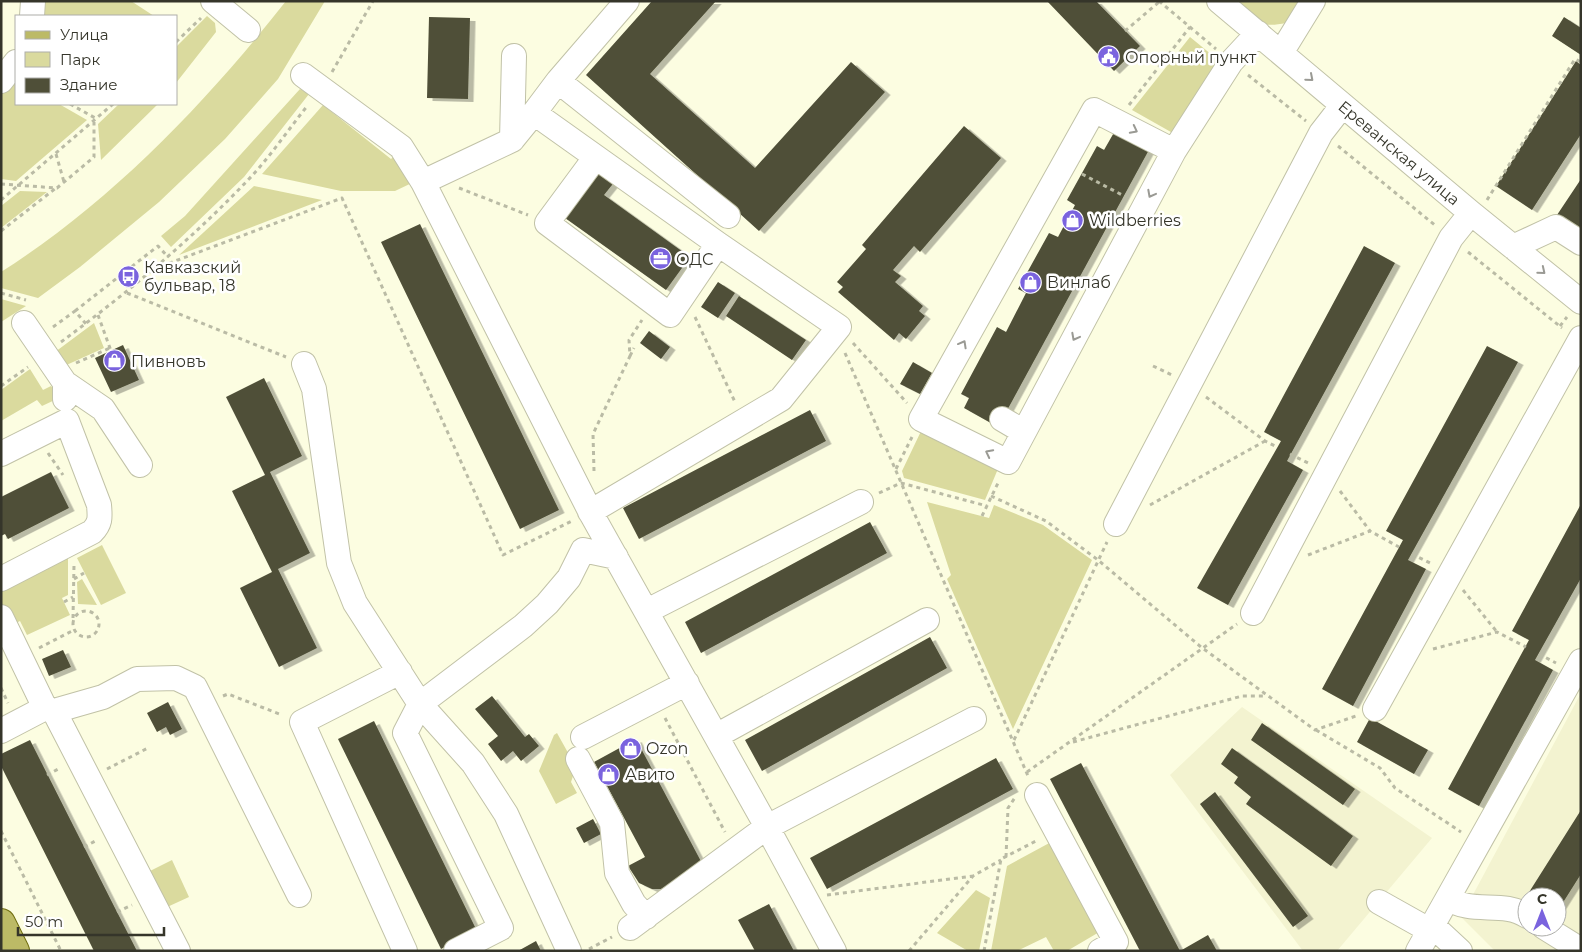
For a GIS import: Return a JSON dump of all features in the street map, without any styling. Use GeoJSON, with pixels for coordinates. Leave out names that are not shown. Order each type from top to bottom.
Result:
{"type":"FeatureCollection","features":[{"type":"Feature","properties":{"kind":"main road"},"geometry":{"type":"LineString","coordinates":[[1,924],[15,951]]}},
{"type":"Feature","properties":{"kind":"street"},"geometry":{"type":"LineString","coordinates":[[32,15],[33,1]]}},
{"type":"Feature","properties":{"kind":"street"},"geometry":{"type":"LineString","coordinates":[[428,180],[512,140],[558,81],[627,1]]}},
{"type":"Feature","properties":{"kind":"street","name":"Ереванская улица"},"geometry":{"type":"LineString","coordinates":[[1219,1],[1473,215],[1581,302]]}},
{"type":"Feature","properties":{"kind":"street"},"geometry":{"type":"LineString","coordinates":[[1281,53],[1313,1]]}},
{"type":"Feature","properties":{"kind":"street"},"geometry":{"type":"LineString","coordinates":[[214,2],[248,30]]}},
{"type":"Feature","properties":{"kind":"street"},"geometry":{"type":"LineString","coordinates":[[1174,151],[1094,110],[921,418],[1008,462],[1174,151],[1232,62],[1258,34]]}},
{"type":"Feature","properties":{"kind":"street"},"geometry":{"type":"LineString","coordinates":[[512,140],[514,56]]}},
{"type":"Feature","properties":{"kind":"street"},"geometry":{"type":"LineString","coordinates":[[312,81],[401,147],[428,180],[581,516],[616,557],[834,951]]}},
{"type":"Feature","properties":{"kind":"street"},"geometry":{"type":"LineString","coordinates":[[558,81],[728,216]]}},
{"type":"Feature","properties":{"kind":"street"},"geometry":{"type":"LineString","coordinates":[[1116,524],[1321,133],[1342,106]]}},
{"type":"Feature","properties":{"kind":"street"},"geometry":{"type":"LineString","coordinates":[[534,113],[837,330],[781,399],[581,516]]}},
{"type":"Feature","properties":{"kind":"street"},"geometry":{"type":"LineString","coordinates":[[595,158],[548,223],[670,315],[718,244]]}},
{"type":"Feature","properties":{"kind":"street"},"geometry":{"type":"LineString","coordinates":[[1253,613],[1275,568],[1451,238],[1473,215]]}},
{"type":"Feature","properties":{"kind":"street"},"geometry":{"type":"LineString","coordinates":[[1513,247],[1556,227],[1581,243]]}},
{"type":"Feature","properties":{"kind":"street"},"geometry":{"type":"LineString","coordinates":[[1,579],[92,532],[98,526],[100,518],[94,490],[67,422],[56,369],[28,312]]}},
{"type":"Feature","properties":{"kind":"street"},"geometry":{"type":"LineString","coordinates":[[1375,709],[1579,339]]}},
{"type":"Feature","properties":{"kind":"street"},"geometry":{"type":"LineString","coordinates":[[304,364],[314,390],[339,563],[355,603],[420,704],[473,763],[506,814],[569,951]]}},
{"type":"Feature","properties":{"kind":"street"},"geometry":{"type":"LineString","coordinates":[[56,369],[103,409],[140,466]]}},
{"type":"Feature","properties":{"kind":"street"},"geometry":{"type":"LineString","coordinates":[[1002,419],[1024,432]]}},
{"type":"Feature","properties":{"kind":"street"},"geometry":{"type":"LineString","coordinates":[[1,454],[67,422]]}},
{"type":"Feature","properties":{"kind":"street"},"geometry":{"type":"LineString","coordinates":[[646,611],[861,502]]}},
{"type":"Feature","properties":{"kind":"street"},"geometry":{"type":"LineString","coordinates":[[456,951],[501,928],[404,732],[420,704],[523,626],[547,604],[569,578],[583,550],[581,516]]}},
{"type":"Feature","properties":{"kind":"street"},"geometry":{"type":"LineString","coordinates":[[583,550],[616,557]]}},
{"type":"Feature","properties":{"kind":"street"},"geometry":{"type":"LineString","coordinates":[[1,617],[20,657],[178,951]]}},
{"type":"Feature","properties":{"kind":"street"},"geometry":{"type":"LineString","coordinates":[[716,736],[927,620]]}},
{"type":"Feature","properties":{"kind":"street"},"geometry":{"type":"LineString","coordinates":[[1426,935],[1479,844],[1572,702],[1581,660]]}},
{"type":"Feature","properties":{"kind":"street"},"geometry":{"type":"LineString","coordinates":[[400,672],[302,722],[405,951]]}},
{"type":"Feature","properties":{"kind":"street"},"geometry":{"type":"LineString","coordinates":[[1,731],[49,709],[103,697],[137,679],[176,678],[195,687],[299,895]]}},
{"type":"Feature","properties":{"kind":"street"},"geometry":{"type":"LineString","coordinates":[[687,683],[656,700],[581,748],[612,824],[617,873],[634,904],[638,922],[767,827],[974,719]]}},
{"type":"Feature","properties":{"kind":"street"},"geometry":{"type":"LineString","coordinates":[[1028,794],[1056,831],[1112,948]]}},
{"type":"Feature","properties":{"kind":"street"},"geometry":{"type":"LineString","coordinates":[[1448,898],[1456,904],[1467,906],[1517,910]]}},
{"type":"Feature","properties":{"kind":"street"},"geometry":{"type":"LineString","coordinates":[[1379,902],[1426,935],[1460,951]]}},
{"type":"Feature","properties":{"kind":"street"},"geometry":{"type":"LineString","coordinates":[[1560,937],[1581,950]]}},
{"type":"Feature","properties":{"kind":"path"},"geometry":{"type":"LineString","coordinates":[[56,369],[86,324],[127,293],[168,257],[249,179],[312,81],[373,1]]}},
{"type":"Feature","properties":{"kind":"path"},"geometry":{"type":"LineString","coordinates":[[1125,31],[1159,1],[1232,62],[1579,339]]}},
{"type":"Feature","properties":{"kind":"path"},"geometry":{"type":"LineString","coordinates":[[178,40],[214,2]]}},
{"type":"Feature","properties":{"kind":"path"},"geometry":{"type":"LineString","coordinates":[[1123,112],[1190,27]]}},
{"type":"Feature","properties":{"kind":"path"},"geometry":{"type":"LineString","coordinates":[[1473,215],[1575,58],[1581,62]]}},
{"type":"Feature","properties":{"kind":"path"},"geometry":{"type":"LineString","coordinates":[[72,105],[96,120]]}},
{"type":"Feature","properties":{"kind":"path"},"geometry":{"type":"LineString","coordinates":[[1,200],[112,105]]}},
{"type":"Feature","properties":{"kind":"path"},"geometry":{"type":"LineString","coordinates":[[1,231],[94,157],[96,120]]}},
{"type":"Feature","properties":{"kind":"path"},"geometry":{"type":"LineString","coordinates":[[56,154],[64,182]]}},
{"type":"Feature","properties":{"kind":"path"},"geometry":{"type":"LineString","coordinates":[[1081,174],[1124,196]]}},
{"type":"Feature","properties":{"kind":"path"},"geometry":{"type":"LineString","coordinates":[[428,180],[548,223]]}},
{"type":"Feature","properties":{"kind":"path"},"geometry":{"type":"LineString","coordinates":[[1,184],[57,188]]}},
{"type":"Feature","properties":{"kind":"path"},"geometry":{"type":"LineString","coordinates":[[154,269],[342,198],[503,555],[581,516]]}},
{"type":"Feature","properties":{"kind":"path"},"geometry":{"type":"LineString","coordinates":[[52,328],[158,246],[168,257]]}},
{"type":"Feature","properties":{"kind":"path"},"geometry":{"type":"LineString","coordinates":[[1,293],[28,312]]}},
{"type":"Feature","properties":{"kind":"path"},"geometry":{"type":"LineString","coordinates":[[127,293],[304,364]]}},
{"type":"Feature","properties":{"kind":"path"},"geometry":{"type":"LineString","coordinates":[[684,294],[744,421]]}},
{"type":"Feature","properties":{"kind":"path"},"geometry":{"type":"LineString","coordinates":[[630,356],[629,340],[654,303]]}},
{"type":"Feature","properties":{"kind":"path"},"geometry":{"type":"LineString","coordinates":[[75,311],[86,324]]}},
{"type":"Feature","properties":{"kind":"path"},"geometry":{"type":"LineString","coordinates":[[1,386],[110,350],[98,315]]}},
{"type":"Feature","properties":{"kind":"path"},"geometry":{"type":"LineString","coordinates":[[837,330],[921,418],[896,469]]}},
{"type":"Feature","properties":{"kind":"path"},"geometry":{"type":"LineString","coordinates":[[837,330],[901,483],[1027,772],[1028,794],[1008,808],[1006,857]]}},
{"type":"Feature","properties":{"kind":"path"},"geometry":{"type":"LineString","coordinates":[[594,472],[593,434],[634,348]]}},
{"type":"Feature","properties":{"kind":"path"},"geometry":{"type":"LineString","coordinates":[[1154,366],[1189,384],[1265,441],[1277,447]]}},
{"type":"Feature","properties":{"kind":"path"},"geometry":{"type":"LineString","coordinates":[[1149,506],[1265,441]]}},
{"type":"Feature","properties":{"kind":"path"},"geometry":{"type":"LineString","coordinates":[[41,452],[47,452],[53,457],[67,482]]}},
{"type":"Feature","properties":{"kind":"path"},"geometry":{"type":"LineString","coordinates":[[982,516],[1008,462]]}},
{"type":"Feature","properties":{"kind":"path"},"geometry":{"type":"LineString","coordinates":[[901,483],[987,506]]}},
{"type":"Feature","properties":{"kind":"path"},"geometry":{"type":"LineString","coordinates":[[992,496],[1046,521],[1098,560],[1201,647],[1315,730],[1380,768],[1396,788],[1479,844]]}},
{"type":"Feature","properties":{"kind":"path"},"geometry":{"type":"LineString","coordinates":[[570,530],[581,516]]}},
{"type":"Feature","properties":{"kind":"path"},"geometry":{"type":"LineString","coordinates":[[1013,740],[1116,524]]}},
{"type":"Feature","properties":{"kind":"path"},"geometry":{"type":"LineString","coordinates":[[1275,568],[1370,531],[1399,547]]}},
{"type":"Feature","properties":{"kind":"path"},"geometry":{"type":"LineString","coordinates":[[73,621],[81,611],[90,611],[96,616],[99,624],[97,632],[90,637],[80,636],[74,630],[73,621],[73,597],[74,541]]}},
{"type":"Feature","properties":{"kind":"path"},"geometry":{"type":"LineString","coordinates":[[74,579],[84,573]]}},
{"type":"Feature","properties":{"kind":"path"},"geometry":{"type":"LineString","coordinates":[[1451,574],[1498,632],[1526,647]]}},
{"type":"Feature","properties":{"kind":"path"},"geometry":{"type":"LineString","coordinates":[[64,602],[73,597]]}},
{"type":"Feature","properties":{"kind":"path"},"geometry":{"type":"LineString","coordinates":[[1027,772],[1070,743],[1201,647],[1253,613]]}},
{"type":"Feature","properties":{"kind":"path"},"geometry":{"type":"LineString","coordinates":[[20,657],[74,630]]}},
{"type":"Feature","properties":{"kind":"path"},"geometry":{"type":"LineString","coordinates":[[1404,657],[1498,632]]}},
{"type":"Feature","properties":{"kind":"path"},"geometry":{"type":"LineString","coordinates":[[203,702],[228,694],[302,722]]}},
{"type":"Feature","properties":{"kind":"path"},"geometry":{"type":"LineString","coordinates":[[1070,743],[1242,696],[1267,696]]}},
{"type":"Feature","properties":{"kind":"path"},"geometry":{"type":"LineString","coordinates":[[656,700],[735,851]]}},
{"type":"Feature","properties":{"kind":"path"},"geometry":{"type":"LineString","coordinates":[[1315,730],[1375,709]]}},
{"type":"Feature","properties":{"kind":"path"},"geometry":{"type":"LineString","coordinates":[[119,763],[148,748]]}},
{"type":"Feature","properties":{"kind":"path"},"geometry":{"type":"LineString","coordinates":[[1,831],[61,951]]}},
{"type":"Feature","properties":{"kind":"path"},"geometry":{"type":"LineString","coordinates":[[909,951],[973,876],[1056,831]]}},
{"type":"Feature","properties":{"kind":"path"},"geometry":{"type":"LineString","coordinates":[[984,951],[1002,859]]}},
{"type":"Feature","properties":{"kind":"path"},"geometry":{"type":"LineString","coordinates":[[806,898],[973,876]]}},
{"type":"Feature","properties":{"kind":"path"},"geometry":{"type":"LineString","coordinates":[[586,951],[638,922]]}},
{"type":"Feature","properties":{"kind":"shaded area"},"geometry":{"type":"Polygon","coordinates":[[[1581,693],[1581,951],[1495,951],[1461,917],[1581,693]]]}},
{"type":"Feature","properties":{"kind":"shaded area"},"geometry":{"type":"Polygon","coordinates":[[[1242,707],[1432,838],[1337,951],[1303,951],[1170,775],[1242,707]]]}},
{"type":"Feature","properties":{"kind":"green space"},"geometry":{"type":"Polygon","coordinates":[[[40,1],[131,1],[152,15],[39,15],[40,1]]]}},
{"type":"Feature","properties":{"kind":"green space"},"geometry":{"type":"Polygon","coordinates":[[[286,1],[325,1],[278,79],[225,139],[159,202],[80,267],[38,298],[1,288],[1,272],[81,214],[155,148],[223,77],[286,1]]]}},
{"type":"Feature","properties":{"kind":"green space"},"geometry":{"type":"Polygon","coordinates":[[[1231,1],[1298,1],[1286,23],[1268,25],[1255,21],[1231,1]]]}},
{"type":"Feature","properties":{"kind":"green space"},"geometry":{"type":"Polygon","coordinates":[[[207,16],[215,23],[216,32],[178,80],[178,45],[207,16]]]}},
{"type":"Feature","properties":{"kind":"green space"},"geometry":{"type":"Polygon","coordinates":[[[1190,37],[1223,64],[1178,136],[1132,110],[1190,37]]]}},
{"type":"Feature","properties":{"kind":"green space"},"geometry":{"type":"Polygon","coordinates":[[[15,80],[15,105],[61,105],[87,120],[16,181],[1,179],[1,91],[15,80]]]}},
{"type":"Feature","properties":{"kind":"green space"},"geometry":{"type":"Polygon","coordinates":[[[300,89],[309,94],[244,177],[171,247],[161,236],[185,216],[300,89]]]}},
{"type":"Feature","properties":{"kind":"green space"},"geometry":{"type":"Polygon","coordinates":[[[118,105],[157,105],[101,160],[98,124],[118,105]]]}},
{"type":"Feature","properties":{"kind":"green space"},"geometry":{"type":"Polygon","coordinates":[[[323,105],[391,159],[398,152],[416,181],[395,191],[341,191],[262,174],[323,105]]]}},
{"type":"Feature","properties":{"kind":"green space"},"geometry":{"type":"Polygon","coordinates":[[[254,186],[322,200],[179,255],[254,186]]]}},
{"type":"Feature","properties":{"kind":"green space"},"geometry":{"type":"Polygon","coordinates":[[[20,191],[47,192],[1,228],[1,206],[20,191]]]}},
{"type":"Feature","properties":{"kind":"green space"},"geometry":{"type":"Polygon","coordinates":[[[1,299],[26,306],[1,322],[1,299]]]}},
{"type":"Feature","properties":{"kind":"green space"},"geometry":{"type":"Polygon","coordinates":[[[94,323],[104,348],[62,367],[55,352],[94,323]]]}},
{"type":"Feature","properties":{"kind":"green space"},"geometry":{"type":"Polygon","coordinates":[[[30,369],[43,390],[51,386],[59,398],[42,406],[37,400],[1,421],[1,390],[30,369]]]}},
{"type":"Feature","properties":{"kind":"green space"},"geometry":{"type":"Polygon","coordinates":[[[923,427],[1000,464],[985,500],[904,478],[902,471],[923,427]]]}},
{"type":"Feature","properties":{"kind":"green space"},"geometry":{"type":"Polygon","coordinates":[[[927,502],[989,518],[994,505],[1043,525],[1092,560],[1013,729],[947,579],[951,575],[927,502]]]}},
{"type":"Feature","properties":{"kind":"green space"},"geometry":{"type":"Polygon","coordinates":[[[102,545],[126,593],[101,605],[77,558],[102,545]]]}},
{"type":"Feature","properties":{"kind":"green space"},"geometry":{"type":"Polygon","coordinates":[[[68,555],[68,595],[62,598],[70,615],[27,635],[20,621],[12,625],[1,602],[1,590],[68,555]]]}},
{"type":"Feature","properties":{"kind":"green space"},"geometry":{"type":"Polygon","coordinates":[[[82,579],[97,605],[78,604],[77,582],[82,579]]]}},
{"type":"Feature","properties":{"kind":"green space"},"geometry":{"type":"Polygon","coordinates":[[[557,733],[576,767],[571,782],[577,793],[556,804],[539,771],[554,735],[557,733]]]}},
{"type":"Feature","properties":{"kind":"green space"},"geometry":{"type":"Polygon","coordinates":[[[1053,841],[1101,931],[1067,951],[1054,951],[1046,937],[1017,951],[991,951],[1007,866],[1053,841]]]}},
{"type":"Feature","properties":{"kind":"green space"},"geometry":{"type":"Polygon","coordinates":[[[172,860],[189,897],[165,908],[148,872],[172,860]]]}},
{"type":"Feature","properties":{"kind":"green space"},"geometry":{"type":"Polygon","coordinates":[[[976,890],[990,898],[979,951],[968,951],[937,933],[976,890]]]}},
{"type":"Feature","properties":{"kind":"building"},"geometry":{"type":"Polygon","coordinates":[[[652,1],[716,1],[650,74],[755,168],[851,62],[885,92],[759,231],[586,75],[652,1]]]}},
{"type":"Feature","properties":{"kind":"building"},"geometry":{"type":"Polygon","coordinates":[[[1047,1],[1096,1],[1140,46],[1114,71],[1047,1]]]}},
{"type":"Feature","properties":{"kind":"building"},"geometry":{"type":"Polygon","coordinates":[[[429,17],[470,18],[468,99],[427,98],[429,17]]]}},
{"type":"Feature","properties":{"kind":"building"},"geometry":{"type":"Polygon","coordinates":[[[1564,17],[1581,28],[1581,55],[1552,36],[1564,17]]]}},
{"type":"Feature","properties":{"kind":"building"},"geometry":{"type":"Polygon","coordinates":[[[1576,61],[1581,65],[1581,134],[1532,210],[1496,186],[1576,61]]]}},
{"type":"Feature","properties":{"kind":"building"},"geometry":{"type":"Polygon","coordinates":[[[964,126],[1001,158],[920,252],[914,246],[893,270],[901,276],[895,282],[923,306],[919,311],[925,316],[906,339],[899,333],[894,340],[838,292],[843,287],[837,282],[866,249],[862,245],[964,126]]]}},
{"type":"Feature","properties":{"kind":"building"},"geometry":{"type":"Polygon","coordinates":[[[1116,129],[1150,148],[998,427],[964,408],[969,398],[961,394],[997,327],[1006,332],[1026,293],[1018,289],[1049,233],[1058,237],[1075,205],[1067,200],[1097,146],[1104,150],[1116,129]]]}},
{"type":"Feature","properties":{"kind":"building"},"geometry":{"type":"Polygon","coordinates":[[[601,169],[616,180],[604,195],[690,257],[666,290],[565,218],[601,169]]]}},
{"type":"Feature","properties":{"kind":"building"},"geometry":{"type":"Polygon","coordinates":[[[1581,179],[1581,239],[1553,221],[1581,179]]]}},
{"type":"Feature","properties":{"kind":"building"},"geometry":{"type":"Polygon","coordinates":[[[420,224],[559,510],[520,529],[381,242],[420,224]]]}},
{"type":"Feature","properties":{"kind":"building"},"geometry":{"type":"Polygon","coordinates":[[[1364,246],[1395,263],[1287,461],[1303,470],[1228,605],[1197,588],[1281,441],[1264,432],[1364,246]]]}},
{"type":"Feature","properties":{"kind":"building"},"geometry":{"type":"Polygon","coordinates":[[[718,282],[735,293],[718,318],[701,307],[718,282]]]}},
{"type":"Feature","properties":{"kind":"building"},"geometry":{"type":"Polygon","coordinates":[[[739,296],[806,340],[792,360],[726,316],[739,296]]]}},
{"type":"Feature","properties":{"kind":"building"},"geometry":{"type":"Polygon","coordinates":[[[649,331],[670,347],[661,359],[640,343],[649,331]]]}},
{"type":"Feature","properties":{"kind":"building"},"geometry":{"type":"Polygon","coordinates":[[[123,345],[139,380],[111,392],[95,358],[123,345]]]}},
{"type":"Feature","properties":{"kind":"building"},"geometry":{"type":"Polygon","coordinates":[[[1487,346],[1518,362],[1408,560],[1426,569],[1353,706],[1322,689],[1403,540],[1386,531],[1487,346]]]}},
{"type":"Feature","properties":{"kind":"building"},"geometry":{"type":"Polygon","coordinates":[[[913,362],[932,373],[920,394],[900,384],[913,362]]]}},
{"type":"Feature","properties":{"kind":"building"},"geometry":{"type":"Polygon","coordinates":[[[264,378],[302,456],[270,472],[310,553],[278,569],[317,648],[279,667],[240,588],[272,572],[232,491],[265,475],[226,397],[264,378]]]}},
{"type":"Feature","properties":{"kind":"building"},"geometry":{"type":"Polygon","coordinates":[[[810,410],[826,441],[639,539],[623,508],[810,410]]]}},
{"type":"Feature","properties":{"kind":"building"},"geometry":{"type":"Polygon","coordinates":[[[51,472],[69,508],[8,539],[5,534],[1,536],[1,497],[51,472]]]}},
{"type":"Feature","properties":{"kind":"building"},"geometry":{"type":"Polygon","coordinates":[[[1581,504],[1581,578],[1535,660],[1553,670],[1479,806],[1448,789],[1529,640],[1512,631],[1581,504]]]}},
{"type":"Feature","properties":{"kind":"building"},"geometry":{"type":"Polygon","coordinates":[[[870,522],[887,553],[701,653],[685,622],[870,522]]]}},
{"type":"Feature","properties":{"kind":"building"},"geometry":{"type":"Polygon","coordinates":[[[930,637],[947,668],[762,771],[745,740],[930,637]]]}},
{"type":"Feature","properties":{"kind":"building"},"geometry":{"type":"Polygon","coordinates":[[[63,650],[71,667],[49,676],[42,659],[63,650]]]}},
{"type":"Feature","properties":{"kind":"building"},"geometry":{"type":"Polygon","coordinates":[[[492,696],[525,737],[529,734],[539,746],[521,761],[513,751],[501,761],[488,744],[498,736],[475,709],[492,696]]]}},
{"type":"Feature","properties":{"kind":"building"},"geometry":{"type":"Polygon","coordinates":[[[168,702],[182,729],[170,735],[166,727],[157,732],[147,713],[168,702]]]}},
{"type":"Feature","properties":{"kind":"building"},"geometry":{"type":"Polygon","coordinates":[[[1370,718],[1428,750],[1414,774],[1357,742],[1370,718]]]}},
{"type":"Feature","properties":{"kind":"building"},"geometry":{"type":"Polygon","coordinates":[[[374,721],[477,931],[441,949],[338,739],[374,721]]]}},
{"type":"Feature","properties":{"kind":"building"},"geometry":{"type":"Polygon","coordinates":[[[1262,723],[1355,789],[1343,805],[1251,740],[1262,723]]]}},
{"type":"Feature","properties":{"kind":"building"},"geometry":{"type":"Polygon","coordinates":[[[636,739],[704,867],[661,889],[652,889],[639,883],[628,866],[645,857],[594,762],[636,739]]]}},
{"type":"Feature","properties":{"kind":"building"},"geometry":{"type":"Polygon","coordinates":[[[30,740],[137,951],[94,951],[1,766],[1,754],[30,740]]]}},
{"type":"Feature","properties":{"kind":"building"},"geometry":{"type":"Polygon","coordinates":[[[1232,748],[1353,836],[1331,866],[1246,804],[1251,797],[1234,783],[1238,777],[1221,764],[1232,748]]]}},
{"type":"Feature","properties":{"kind":"building"},"geometry":{"type":"Polygon","coordinates":[[[996,758],[1013,789],[827,889],[810,858],[996,758]]]}},
{"type":"Feature","properties":{"kind":"building"},"geometry":{"type":"Polygon","coordinates":[[[1081,763],[1180,951],[1140,951],[1050,779],[1081,763]]]}},
{"type":"Feature","properties":{"kind":"building"},"geometry":{"type":"Polygon","coordinates":[[[1215,792],[1308,916],[1293,927],[1200,804],[1215,792]]]}},
{"type":"Feature","properties":{"kind":"building"},"geometry":{"type":"Polygon","coordinates":[[[1581,810],[1581,874],[1567,896],[1567,887],[1532,887],[1581,810]]]}},
{"type":"Feature","properties":{"kind":"building"},"geometry":{"type":"Polygon","coordinates":[[[593,819],[601,834],[584,843],[576,828],[593,819]]]}},
{"type":"Feature","properties":{"kind":"building"},"geometry":{"type":"Polygon","coordinates":[[[769,904],[794,951],[755,951],[738,920],[769,904]]]}},
{"type":"Feature","properties":{"kind":"building"},"geometry":{"type":"Polygon","coordinates":[[[1208,935],[1217,951],[1180,951],[1208,935]]]}},
{"type":"Feature","properties":{"kind":"building"},"geometry":{"type":"Polygon","coordinates":[[[536,941],[541,951],[518,951],[536,941]]]}},
{"type":"Feature","properties":{"kind":"place","name":"Опорный пункт"},"geometry":{"type":"Point","coordinates":[1109,57]}},
{"type":"Feature","properties":{"kind":"place","name":"Wildberries"},"geometry":{"type":"Point","coordinates":[1073,220]}},
{"type":"Feature","properties":{"kind":"place","name":"ОДС"},"geometry":{"type":"Point","coordinates":[660,259]}},
{"type":"Feature","properties":{"kind":"place","name":"Кавказский бульвар, 18"},"geometry":{"type":"Point","coordinates":[128,276]}},
{"type":"Feature","properties":{"kind":"place","name":"Винлаб"},"geometry":{"type":"Point","coordinates":[1031,282]}},
{"type":"Feature","properties":{"kind":"place","name":"Пивновъ"},"geometry":{"type":"Point","coordinates":[115,361]}},
{"type":"Feature","properties":{"kind":"place","name":"Ozon"},"geometry":{"type":"Point","coordinates":[630,748]}},
{"type":"Feature","properties":{"kind":"place","name":"Авито"},"geometry":{"type":"Point","coordinates":[609,774]}}]}
